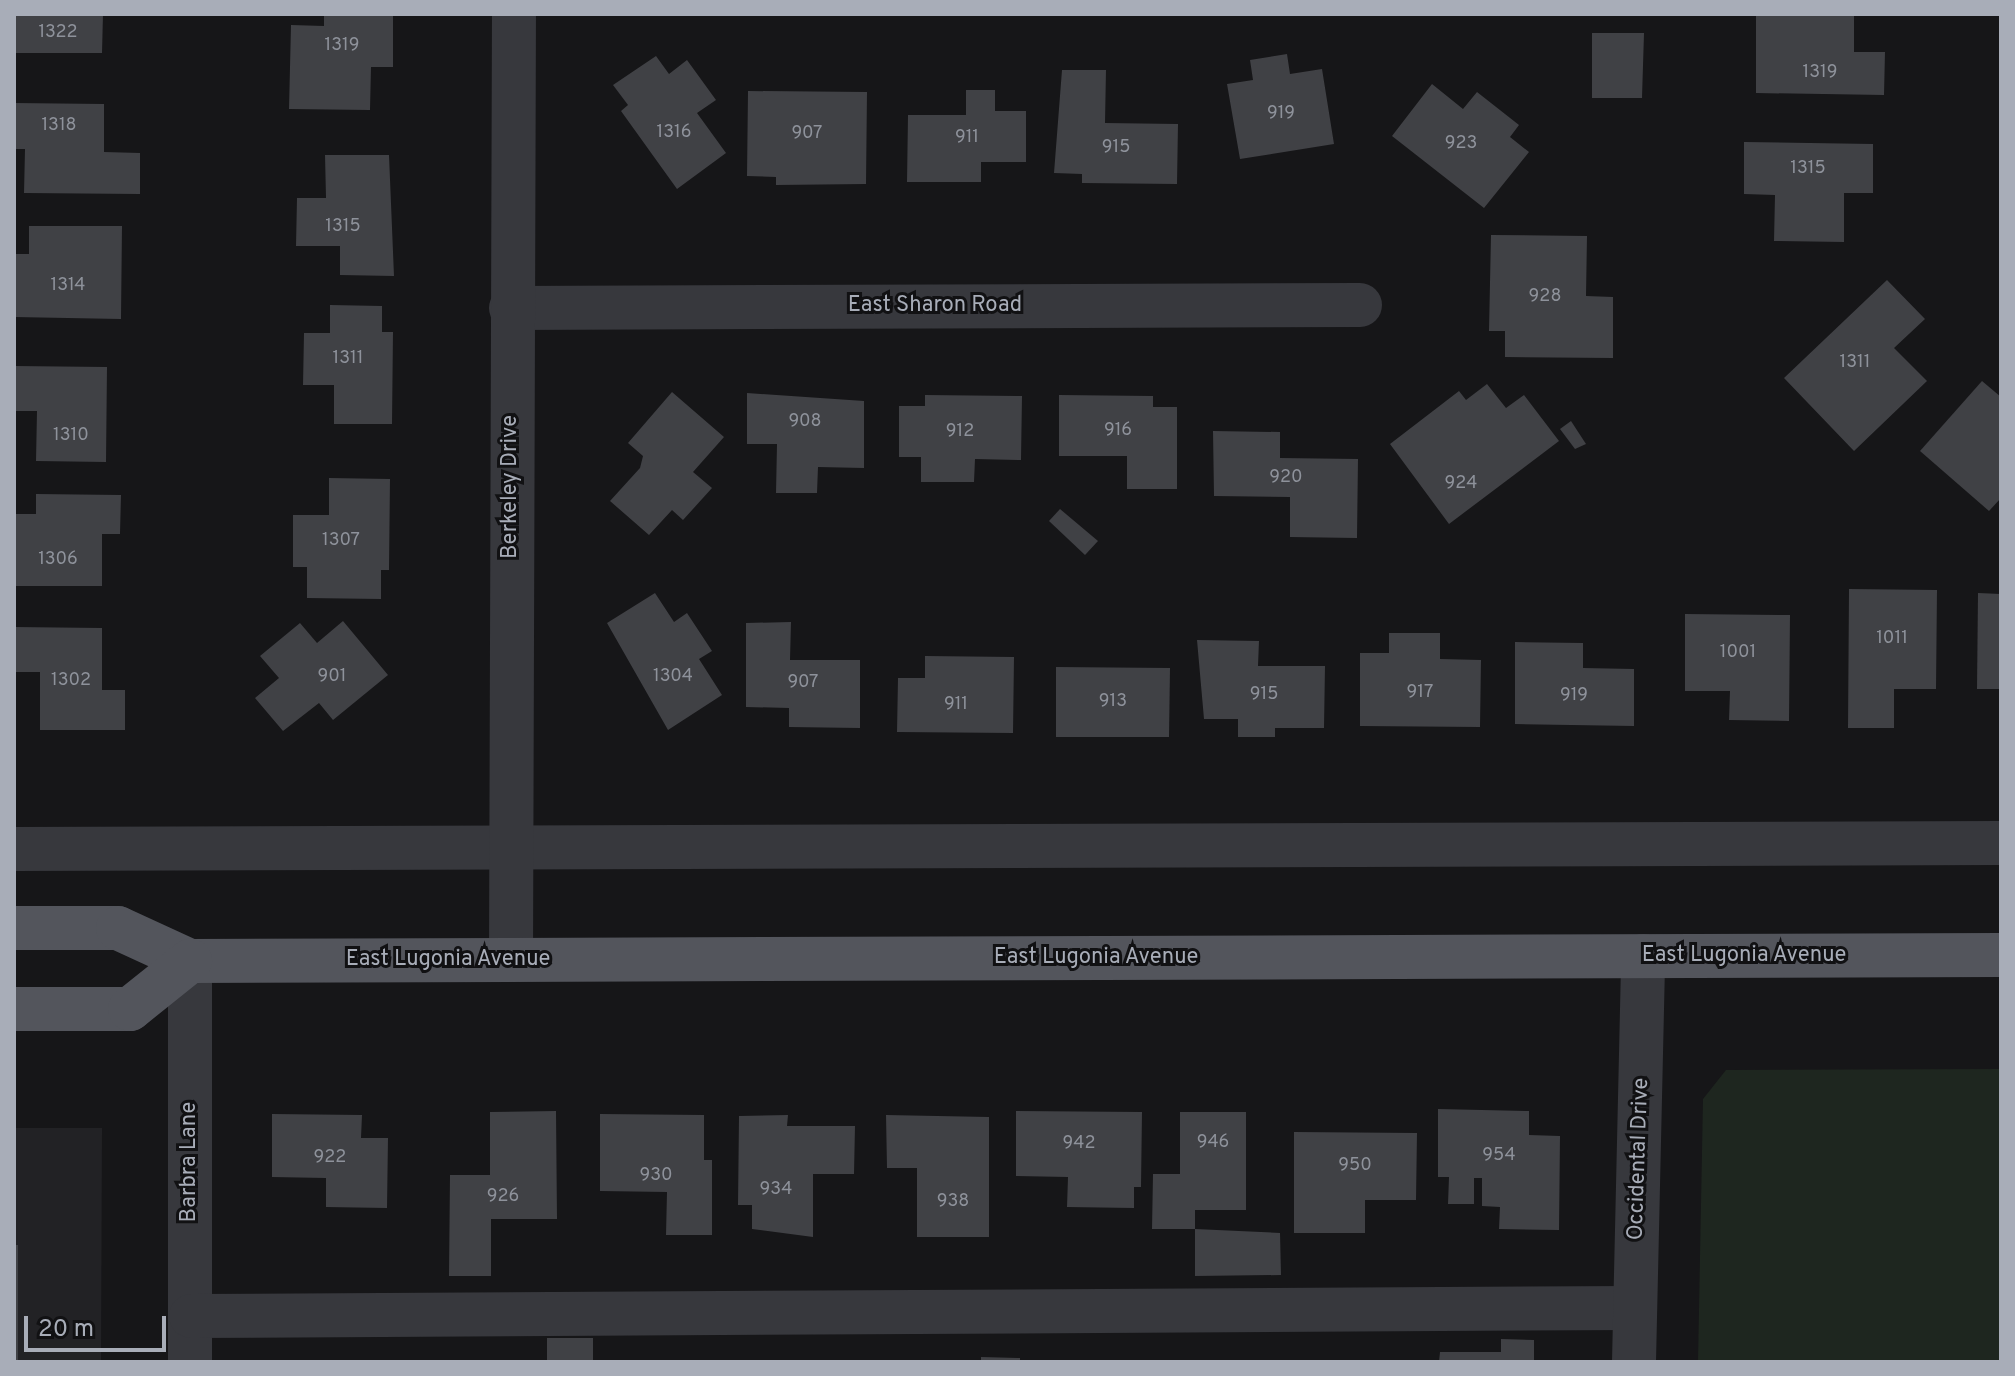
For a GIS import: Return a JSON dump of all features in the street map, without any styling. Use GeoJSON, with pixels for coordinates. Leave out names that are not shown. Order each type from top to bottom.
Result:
{"type":"FeatureCollection","features":[{"type":"Feature","properties":{"kind":"main road","name":"East Lugonia Avenue"},"geometry":{"type":"LineString","coordinates":[[14,928],[118,928],[190,961],[2001,955]]}},
{"type":"Feature","properties":{"kind":"main road"},"geometry":{"type":"LineString","coordinates":[[14,1009],[130,1009],[190,961]]}},
{"type":"Feature","properties":{"kind":"street","name":"Berkeley Drive"},"geometry":{"type":"LineString","coordinates":[[511,960],[514,14]]}},
{"type":"Feature","properties":{"kind":"street","name":"East Sharon Road"},"geometry":{"type":"LineString","coordinates":[[511,308],[1360,305]]}},
{"type":"Feature","properties":{"kind":"street"},"geometry":{"type":"LineString","coordinates":[[14,849],[2001,843]]}},
{"type":"Feature","properties":{"kind":"street","name":"Occidental Drive"},"geometry":{"type":"LineString","coordinates":[[1634,1362],[1643,956]]}},
{"type":"Feature","properties":{"kind":"street","name":"Barbra Lane"},"geometry":{"type":"LineString","coordinates":[[190,961],[190,1362]]}},
{"type":"Feature","properties":{"kind":"street"},"geometry":{"type":"LineString","coordinates":[[191,1316],[1634,1308]]}},
{"type":"Feature","properties":{"kind":"shaded area"},"geometry":{"type":"Polygon","coordinates":[[[2001,1069],[2001,1362],[1698,1362],[1703,1099],[1726,1070],[2001,1069]]]}},
{"type":"Feature","properties":{"kind":"shaded area"},"geometry":{"type":"Polygon","coordinates":[[[14,1128],[102,1128],[101,1362],[14,1362],[14,1128]]]}},
{"type":"Feature","properties":{"kind":"building"},"geometry":{"type":"Polygon","coordinates":[[[14,14],[103,14],[102,53],[14,53],[14,14]]]}},
{"type":"Feature","properties":{"kind":"building"},"geometry":{"type":"Polygon","coordinates":[[[324,14],[393,14],[393,67],[371,67],[370,110],[289,109],[291,25],[324,26],[324,14]]]}},
{"type":"Feature","properties":{"kind":"building"},"geometry":{"type":"Polygon","coordinates":[[[1756,14],[1854,14],[1854,52],[1885,52],[1884,95],[1756,93],[1756,14]]]}},
{"type":"Feature","properties":{"kind":"building"},"geometry":{"type":"Polygon","coordinates":[[[1592,33],[1644,33],[1642,98],[1592,98],[1592,33]]]}},
{"type":"Feature","properties":{"kind":"building"},"geometry":{"type":"Polygon","coordinates":[[[1287,54],[1290,74],[1322,69],[1334,144],[1240,159],[1227,84],[1253,80],[1250,60],[1287,54]]]}},
{"type":"Feature","properties":{"kind":"building"},"geometry":{"type":"Polygon","coordinates":[[[656,56],[669,74],[687,60],[716,100],[697,113],[726,153],[677,189],[621,111],[628,105],[613,85],[656,56]]]}},
{"type":"Feature","properties":{"kind":"building"},"geometry":{"type":"Polygon","coordinates":[[[1062,70],[1106,70],[1105,123],[1178,124],[1177,184],[1082,183],[1082,174],[1054,173],[1062,70]]]}},
{"type":"Feature","properties":{"kind":"building"},"geometry":{"type":"Polygon","coordinates":[[[1432,84],[1463,109],[1477,92],[1519,125],[1510,137],[1529,152],[1484,208],[1392,136],[1432,84]]]}},
{"type":"Feature","properties":{"kind":"building"},"geometry":{"type":"Polygon","coordinates":[[[966,90],[995,90],[995,111],[1026,111],[1026,162],[981,162],[981,182],[907,182],[908,115],[966,115],[966,90]]]}},
{"type":"Feature","properties":{"kind":"building"},"geometry":{"type":"Polygon","coordinates":[[[748,91],[867,92],[866,184],[776,185],[776,177],[747,176],[748,91]]]}},
{"type":"Feature","properties":{"kind":"building"},"geometry":{"type":"Polygon","coordinates":[[[14,103],[104,104],[104,152],[140,153],[140,194],[24,193],[25,149],[14,149],[14,103]]]}},
{"type":"Feature","properties":{"kind":"building"},"geometry":{"type":"Polygon","coordinates":[[[1744,142],[1873,144],[1873,193],[1844,193],[1844,242],[1774,241],[1775,195],[1744,194],[1744,142]]]}},
{"type":"Feature","properties":{"kind":"building"},"geometry":{"type":"Polygon","coordinates":[[[325,155],[389,155],[394,276],[340,275],[340,246],[296,246],[297,198],[326,198],[325,155]]]}},
{"type":"Feature","properties":{"kind":"building"},"geometry":{"type":"Polygon","coordinates":[[[29,226],[122,226],[121,319],[14,317],[14,254],[29,254],[29,226]]]}},
{"type":"Feature","properties":{"kind":"building"},"geometry":{"type":"Polygon","coordinates":[[[1491,235],[1587,236],[1586,296],[1613,297],[1613,358],[1505,357],[1505,331],[1489,331],[1491,235]]]}},
{"type":"Feature","properties":{"kind":"building"},"geometry":{"type":"Polygon","coordinates":[[[1887,280],[1925,319],[1894,348],[1927,381],[1854,451],[1784,378],[1887,280]]]}},
{"type":"Feature","properties":{"kind":"building"},"geometry":{"type":"Polygon","coordinates":[[[330,305],[382,306],[382,332],[393,332],[392,424],[334,424],[334,385],[303,385],[304,333],[330,333],[330,305]]]}},
{"type":"Feature","properties":{"kind":"building"},"geometry":{"type":"Polygon","coordinates":[[[14,366],[107,367],[106,462],[36,461],[37,411],[14,411],[14,366]]]}},
{"type":"Feature","properties":{"kind":"building"},"geometry":{"type":"Polygon","coordinates":[[[1982,381],[2001,397],[2001,498],[1989,511],[1920,451],[1982,381]]]}},
{"type":"Feature","properties":{"kind":"building"},"geometry":{"type":"Polygon","coordinates":[[[1487,384],[1506,408],[1524,395],[1559,441],[1449,524],[1390,444],[1459,391],[1466,400],[1487,384]]]}},
{"type":"Feature","properties":{"kind":"building"},"geometry":{"type":"Polygon","coordinates":[[[672,392],[724,437],[693,472],[712,488],[683,520],[672,510],[649,535],[610,501],[640,468],[643,456],[628,443],[672,392]]]}},
{"type":"Feature","properties":{"kind":"building"},"geometry":{"type":"Polygon","coordinates":[[[747,393],[864,401],[864,468],[818,467],[817,493],[776,493],[777,444],[747,444],[747,393]]]}},
{"type":"Feature","properties":{"kind":"building"},"geometry":{"type":"Polygon","coordinates":[[[925,395],[1022,396],[1021,460],[975,459],[974,482],[921,482],[921,457],[899,457],[899,406],[925,406],[925,395]]]}},
{"type":"Feature","properties":{"kind":"building"},"geometry":{"type":"Polygon","coordinates":[[[1059,395],[1153,396],[1153,407],[1177,407],[1177,489],[1127,489],[1127,456],[1059,456],[1059,395]]]}},
{"type":"Feature","properties":{"kind":"building"},"geometry":{"type":"Polygon","coordinates":[[[1571,421],[1586,444],[1575,449],[1560,429],[1571,421]]]}},
{"type":"Feature","properties":{"kind":"building"},"geometry":{"type":"Polygon","coordinates":[[[1213,431],[1280,432],[1280,458],[1358,459],[1357,538],[1290,537],[1290,497],[1214,496],[1213,431]]]}},
{"type":"Feature","properties":{"kind":"building"},"geometry":{"type":"Polygon","coordinates":[[[329,478],[390,479],[389,570],[381,570],[381,599],[307,598],[307,567],[293,567],[293,515],[329,515],[329,478]]]}},
{"type":"Feature","properties":{"kind":"building"},"geometry":{"type":"Polygon","coordinates":[[[36,494],[121,495],[120,534],[102,534],[102,586],[14,586],[14,514],[36,514],[36,494]]]}},
{"type":"Feature","properties":{"kind":"building"},"geometry":{"type":"Polygon","coordinates":[[[1060,509],[1098,541],[1085,555],[1049,521],[1060,509]]]}},
{"type":"Feature","properties":{"kind":"building"},"geometry":{"type":"Polygon","coordinates":[[[1849,589],[1937,590],[1936,689],[1894,689],[1894,728],[1848,728],[1849,589]]]}},
{"type":"Feature","properties":{"kind":"building"},"geometry":{"type":"Polygon","coordinates":[[[655,593],[674,622],[687,613],[712,651],[699,659],[722,695],[668,730],[607,623],[655,593]]]}},
{"type":"Feature","properties":{"kind":"building"},"geometry":{"type":"Polygon","coordinates":[[[1978,593],[2001,594],[2001,689],[1977,689],[1978,593]]]}},
{"type":"Feature","properties":{"kind":"building"},"geometry":{"type":"Polygon","coordinates":[[[1685,614],[1790,615],[1789,721],[1729,720],[1730,691],[1685,691],[1685,614]]]}},
{"type":"Feature","properties":{"kind":"building"},"geometry":{"type":"Polygon","coordinates":[[[343,621],[388,675],[333,720],[319,703],[283,731],[255,698],[279,678],[260,656],[300,623],[317,643],[343,621]]]}},
{"type":"Feature","properties":{"kind":"building"},"geometry":{"type":"Polygon","coordinates":[[[791,622],[790,660],[860,660],[860,728],[789,727],[789,708],[746,707],[746,623],[791,622]]]}},
{"type":"Feature","properties":{"kind":"building"},"geometry":{"type":"Polygon","coordinates":[[[14,627],[102,628],[102,690],[125,690],[125,730],[40,730],[40,672],[14,672],[14,627]]]}},
{"type":"Feature","properties":{"kind":"building"},"geometry":{"type":"Polygon","coordinates":[[[1389,633],[1440,633],[1440,659],[1481,660],[1480,727],[1360,726],[1360,653],[1389,653],[1389,633]]]}},
{"type":"Feature","properties":{"kind":"building"},"geometry":{"type":"Polygon","coordinates":[[[1197,640],[1259,641],[1258,666],[1325,666],[1324,728],[1275,728],[1275,737],[1238,737],[1238,719],[1204,719],[1197,640]]]}},
{"type":"Feature","properties":{"kind":"building"},"geometry":{"type":"Polygon","coordinates":[[[1515,642],[1583,643],[1583,668],[1634,669],[1634,726],[1515,724],[1515,642]]]}},
{"type":"Feature","properties":{"kind":"building"},"geometry":{"type":"Polygon","coordinates":[[[925,656],[1014,657],[1013,733],[897,732],[898,678],[925,678],[925,656]]]}},
{"type":"Feature","properties":{"kind":"building"},"geometry":{"type":"Polygon","coordinates":[[[1056,667],[1170,668],[1169,737],[1056,737],[1056,667]]]}},
{"type":"Feature","properties":{"kind":"building"},"geometry":{"type":"Polygon","coordinates":[[[1438,1109],[1529,1111],[1529,1135],[1560,1136],[1559,1230],[1499,1229],[1500,1207],[1482,1206],[1482,1178],[1474,1178],[1474,1204],[1448,1204],[1449,1177],[1438,1177],[1438,1109]]]}},
{"type":"Feature","properties":{"kind":"building"},"geometry":{"type":"Polygon","coordinates":[[[556,1111],[557,1219],[491,1219],[491,1276],[449,1276],[450,1175],[490,1175],[490,1112],[556,1111]]]}},
{"type":"Feature","properties":{"kind":"building"},"geometry":{"type":"Polygon","coordinates":[[[1016,1111],[1142,1112],[1141,1187],[1134,1187],[1134,1208],[1067,1207],[1068,1177],[1016,1176],[1016,1111]]]}},
{"type":"Feature","properties":{"kind":"building"},"geometry":{"type":"Polygon","coordinates":[[[1180,1112],[1246,1112],[1246,1210],[1195,1210],[1195,1229],[1152,1229],[1153,1174],[1180,1174],[1180,1112]]]}},
{"type":"Feature","properties":{"kind":"building"},"geometry":{"type":"Polygon","coordinates":[[[272,1114],[362,1115],[361,1138],[388,1138],[387,1208],[326,1207],[326,1178],[272,1177],[272,1114]]]}},
{"type":"Feature","properties":{"kind":"building"},"geometry":{"type":"Polygon","coordinates":[[[600,1114],[704,1115],[704,1160],[712,1160],[712,1235],[666,1235],[667,1192],[600,1191],[600,1114]]]}},
{"type":"Feature","properties":{"kind":"building"},"geometry":{"type":"Polygon","coordinates":[[[788,1115],[787,1126],[855,1126],[854,1174],[813,1174],[813,1237],[752,1229],[752,1205],[738,1205],[739,1116],[788,1115]]]}},
{"type":"Feature","properties":{"kind":"building"},"geometry":{"type":"Polygon","coordinates":[[[886,1115],[989,1117],[989,1237],[917,1237],[917,1168],[887,1168],[886,1115]]]}},
{"type":"Feature","properties":{"kind":"building"},"geometry":{"type":"Polygon","coordinates":[[[1294,1132],[1417,1133],[1416,1200],[1365,1200],[1365,1233],[1294,1233],[1294,1132]]]}},
{"type":"Feature","properties":{"kind":"building"},"geometry":{"type":"Polygon","coordinates":[[[1195,1229],[1280,1233],[1281,1275],[1195,1276],[1195,1229]]]}},
{"type":"Feature","properties":{"kind":"building"},"geometry":{"type":"Polygon","coordinates":[[[14,1245],[18,1245],[18,1362],[14,1362],[14,1245]]]}},
{"type":"Feature","properties":{"kind":"building"},"geometry":{"type":"Polygon","coordinates":[[[547,1338],[593,1338],[593,1362],[547,1362],[547,1338]]]}},
{"type":"Feature","properties":{"kind":"building"},"geometry":{"type":"Polygon","coordinates":[[[1501,1339],[1534,1340],[1534,1362],[1439,1362],[1440,1352],[1501,1352],[1501,1339]]]}},
{"type":"Feature","properties":{"kind":"building"},"geometry":{"type":"Polygon","coordinates":[[[981,1357],[1020,1358],[1020,1362],[981,1362],[981,1357]]]}}]}
